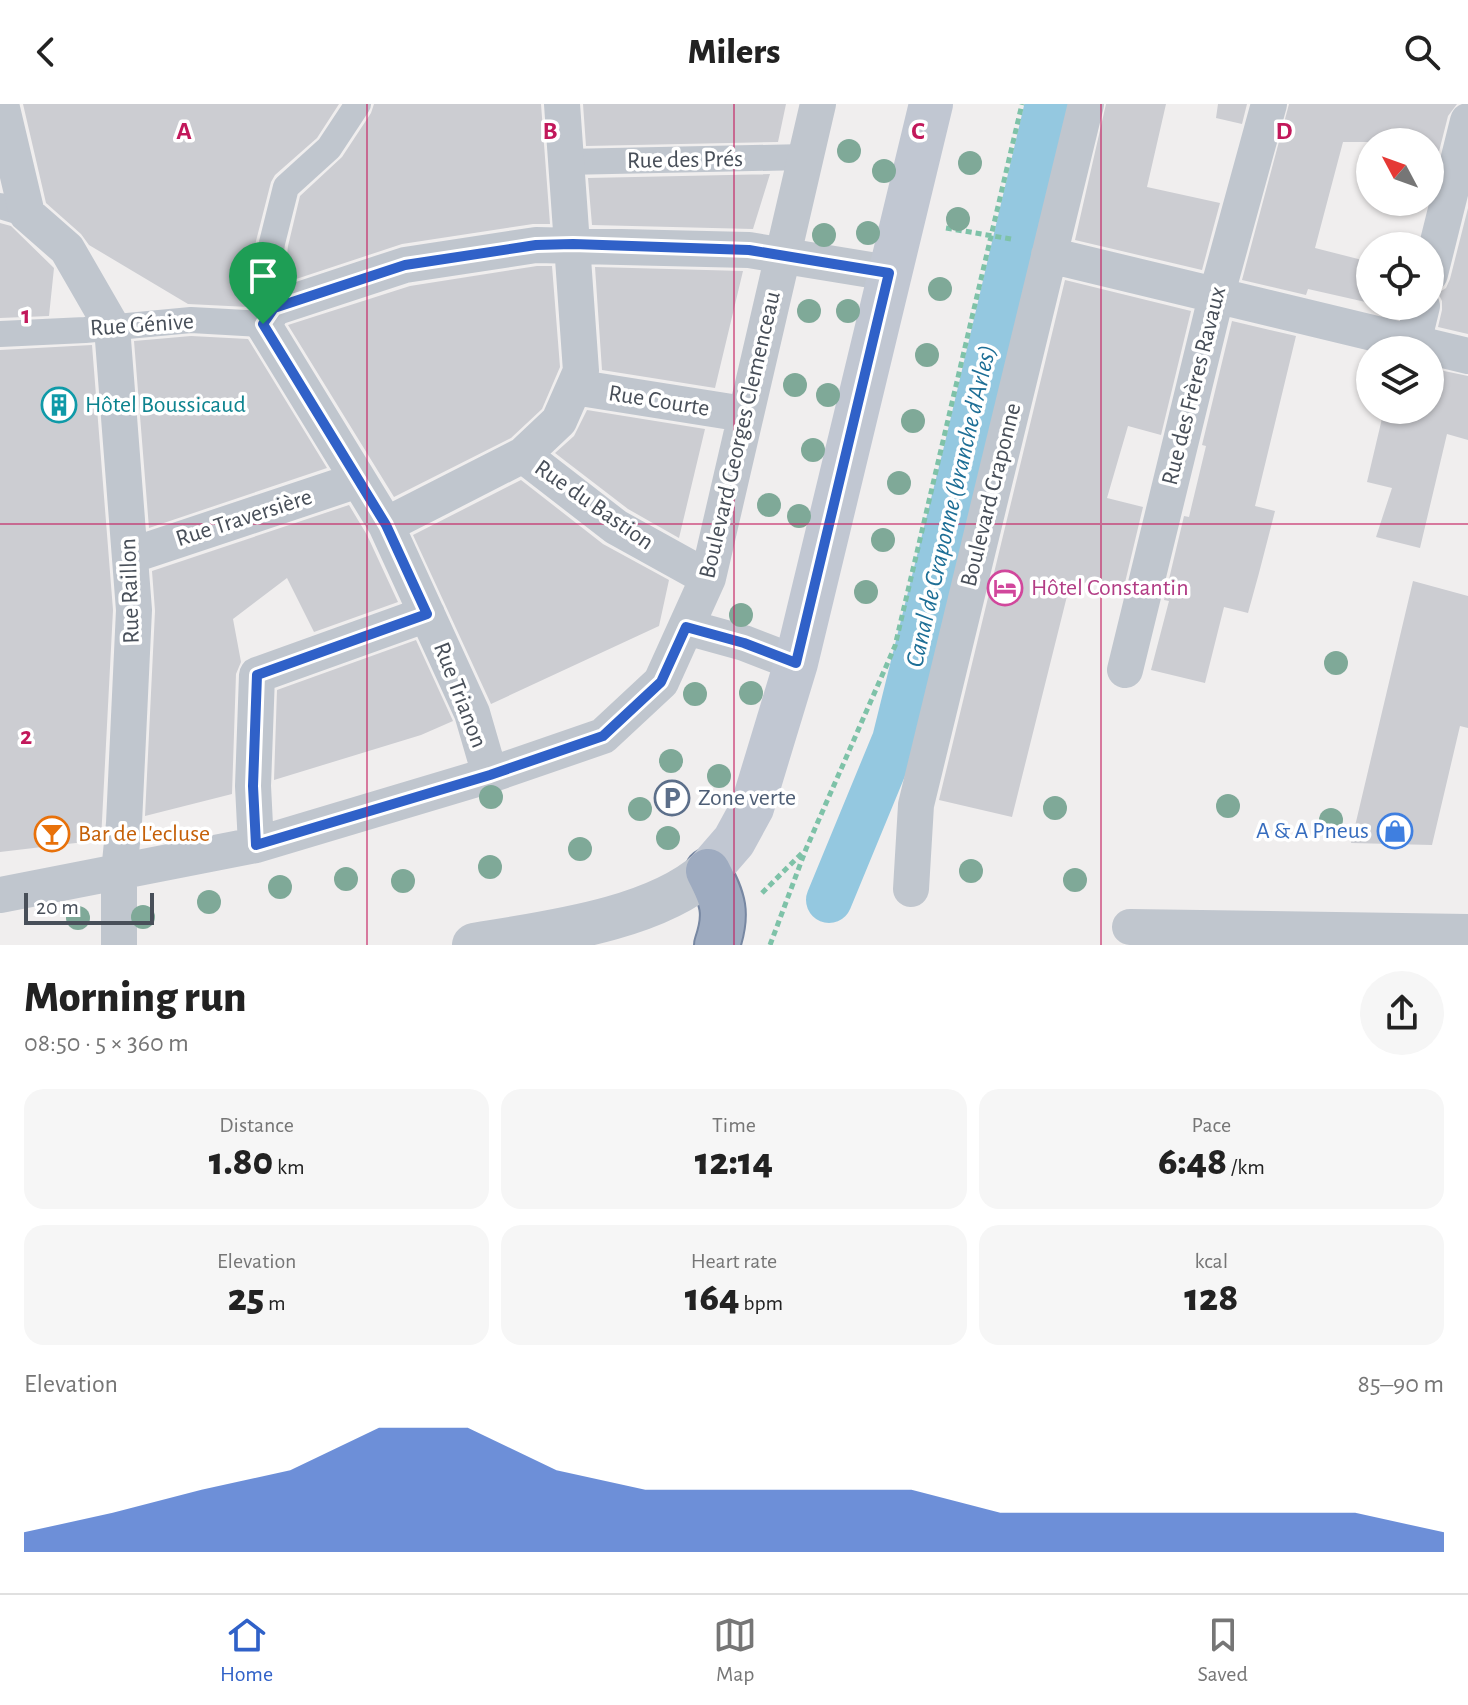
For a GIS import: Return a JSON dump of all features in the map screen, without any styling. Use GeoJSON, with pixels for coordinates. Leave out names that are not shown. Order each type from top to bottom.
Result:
{"type":"FeatureCollection","features":[{"type":"Feature","properties":{"kind":"highway"},"geometry":{"type":"LineString","coordinates":[[708,871],[722,899],[724,925],[717,945]]}},
{"type":"Feature","properties":{"kind":"main road"},"geometry":{"type":"LineString","coordinates":[[708,871],[734,841],[752,808],[796,663],[931,104]]}},
{"type":"Feature","properties":{"kind":"street"},"geometry":{"type":"LineString","coordinates":[[1,104],[14,210]]}},
{"type":"Feature","properties":{"kind":"street"},"geometry":{"type":"LineString","coordinates":[[263,324],[272,243],[286,187],[329,148],[358,104]]}},
{"type":"Feature","properties":{"kind":"street"},"geometry":{"type":"LineString","coordinates":[[386,525],[523,455],[559,421],[581,371],[562,104]]}},
{"type":"Feature","properties":{"kind":"street","name":"Boulevard Georges Clemenceau"},"geometry":{"type":"LineString","coordinates":[[0,895],[256,845],[490,775],[603,736],[661,682],[708,578],[818,104]]}},
{"type":"Feature","properties":{"kind":"street","name":"Boulevard Craponne"},"geometry":{"type":"LineString","coordinates":[[911,889],[916,805],[1086,104]]}},
{"type":"Feature","properties":{"kind":"street","name":"Rue des Frères Ravaux"},"geometry":{"type":"LineString","coordinates":[[1125,670],[1216,297],[1269,104]]}},
{"type":"Feature","properties":{"kind":"street"},"geometry":{"type":"LineString","coordinates":[[1440,232],[1468,121]]}},
{"type":"Feature","properties":{"kind":"street","name":"Rue des Prés"},"geometry":{"type":"LineString","coordinates":[[565,162],[805,157]]}},
{"type":"Feature","properties":{"kind":"street","name":"Rue Raillon"},"geometry":{"type":"LineString","coordinates":[[14,210],[67,249],[112,327],[134,610],[119,872],[119,945]]}},
{"type":"Feature","properties":{"kind":"street"},"geometry":{"type":"LineString","coordinates":[[263,324],[274,308],[405,265],[536,245],[749,250],[889,273]]}},
{"type":"Feature","properties":{"kind":"street"},"geometry":{"type":"LineString","coordinates":[[1049,255],[1383,336]]}},
{"type":"Feature","properties":{"kind":"street","name":"Rue Génive"},"geometry":{"type":"LineString","coordinates":[[0,334],[191,320],[263,324]]}},
{"type":"Feature","properties":{"kind":"street","name":"Rue Trianon"},"geometry":{"type":"LineString","coordinates":[[263,324],[386,525],[472,713],[490,775]]}},
{"type":"Feature","properties":{"kind":"street"},"geometry":{"type":"LineString","coordinates":[[1444,350],[1468,356]]}},
{"type":"Feature","properties":{"kind":"street","name":"Rue Courte"},"geometry":{"type":"LineString","coordinates":[[574,387],[744,414]]}},
{"type":"Feature","properties":{"kind":"street","name":"Rue du Bastion"},"geometry":{"type":"LineString","coordinates":[[523,455],[616,527],[708,578]]}},
{"type":"Feature","properties":{"kind":"street","name":"Rue Traversière"},"geometry":{"type":"LineString","coordinates":[[130,556],[358,480]]}},
{"type":"Feature","properties":{"kind":"street"},"geometry":{"type":"LineString","coordinates":[[256,845],[253,786],[257,675],[427,614]]}},
{"type":"Feature","properties":{"kind":"street"},"geometry":{"type":"LineString","coordinates":[[686,627],[744,643],[796,663]]}},
{"type":"Feature","properties":{"kind":"street"},"geometry":{"type":"LineString","coordinates":[[474,945],[605,919],[654,905],[708,871]]}},
{"type":"Feature","properties":{"kind":"street"},"geometry":{"type":"LineString","coordinates":[[1130,927],[1468,932]]}},
{"type":"Feature","properties":{"kind":"path"},"geometry":{"type":"LineString","coordinates":[[770,945],[806,849],[895,646],[1022,104]]}},
{"type":"Feature","properties":{"kind":"path"},"geometry":{"type":"LineString","coordinates":[[903,221],[1014,239]]}},
{"type":"Feature","properties":{"kind":"building"},"geometry":{"type":"Polygon","coordinates":[[[23,104],[339,104],[317,138],[271,182],[256,241],[249,307],[188,304],[89,245],[46,203],[23,104]]]}},
{"type":"Feature","properties":{"kind":"building"},"geometry":{"type":"Polygon","coordinates":[[[374,104],[541,104],[550,224],[402,244],[284,283],[288,246],[300,196],[342,157],[374,104]]]}},
{"type":"Feature","properties":{"kind":"building"},"geometry":{"type":"Polygon","coordinates":[[[583,104],[786,104],[778,142],[586,146],[583,104]]]}},
{"type":"Feature","properties":{"kind":"building"},"geometry":{"type":"Polygon","coordinates":[[[1106,104],[1166,104],[1147,187],[1220,203],[1202,270],[1075,240],[1106,104]]]}},
{"type":"Feature","properties":{"kind":"building"},"geometry":{"type":"Polygon","coordinates":[[[1218,104],[1247,104],[1242,124],[1216,118],[1218,104]]]}},
{"type":"Feature","properties":{"kind":"building"},"geometry":{"type":"Polygon","coordinates":[[[1289,104],[1457,104],[1448,116],[1444,132],[1444,128],[1356,128],[1356,142],[1343,142],[1315,248],[1356,258],[1356,300],[1308,289],[1306,295],[1242,280],[1289,104]]]}},
{"type":"Feature","properties":{"kind":"building"},"geometry":{"type":"Polygon","coordinates":[[[770,174],[753,229],[592,225],[588,178],[770,174]]]}},
{"type":"Feature","properties":{"kind":"building"},"geometry":{"type":"Polygon","coordinates":[[[1468,208],[1468,334],[1438,327],[1440,320],[1444,320],[1444,289],[1450,279],[1468,208]]]}},
{"type":"Feature","properties":{"kind":"building"},"geometry":{"type":"Polygon","coordinates":[[[0,223],[11,226],[54,268],[49,316],[0,318],[0,223]]]}},
{"type":"Feature","properties":{"kind":"building"},"geometry":{"type":"Polygon","coordinates":[[[552,266],[560,367],[542,409],[511,438],[394,497],[288,325],[410,286],[552,266]]]}},
{"type":"Feature","properties":{"kind":"building"},"geometry":{"type":"Polygon","coordinates":[[[595,267],[743,271],[715,388],[602,370],[595,267]]]}},
{"type":"Feature","properties":{"kind":"building"},"geometry":{"type":"Polygon","coordinates":[[[1065,280],[1191,311],[1161,435],[1128,426],[1107,498],[1143,507],[1123,591],[1071,580],[1012,817],[939,800],[1065,280]]]}},
{"type":"Feature","properties":{"kind":"building"},"geometry":{"type":"Polygon","coordinates":[[[1232,321],[1296,336],[1255,506],[1275,511],[1259,573],[1248,613],[1224,607],[1205,683],[1151,670],[1169,601],[1164,600],[1184,516],[1189,517],[1206,446],[1202,445],[1232,321]]]}},
{"type":"Feature","properties":{"kind":"building"},"geometry":{"type":"Polygon","coordinates":[[[191,336],[248,339],[327,468],[149,528],[134,341],[191,336]]]}},
{"type":"Feature","properties":{"kind":"building"},"geometry":{"type":"Polygon","coordinates":[[[92,345],[113,610],[101,840],[0,852],[0,350],[92,345]]]}},
{"type":"Feature","properties":{"kind":"building"},"geometry":{"type":"Polygon","coordinates":[[[1444,371],[1468,376],[1468,440],[1447,434],[1420,548],[1376,537],[1392,488],[1367,482],[1381,424],[1444,424],[1444,371]]]}},
{"type":"Feature","properties":{"kind":"building"},"geometry":{"type":"Polygon","coordinates":[[[587,410],[705,429],[679,538],[628,509],[555,453],[574,436],[587,410]]]}},
{"type":"Feature","properties":{"kind":"building"},"geometry":{"type":"Polygon","coordinates":[[[521,480],[603,544],[669,580],[659,626],[491,704],[413,535],[521,480]]]}},
{"type":"Feature","properties":{"kind":"building"},"geometry":{"type":"Polygon","coordinates":[[[349,505],[367,535],[398,602],[314,632],[287,578],[233,619],[241,662],[236,674],[232,794],[145,816],[155,611],[152,571],[349,505]]]}},
{"type":"Feature","properties":{"kind":"building"},"geometry":{"type":"Polygon","coordinates":[[[1413,581],[1468,596],[1468,728],[1460,726],[1432,845],[1351,843],[1413,581]]]}},
{"type":"Feature","properties":{"kind":"building"},"geometry":{"type":"Polygon","coordinates":[[[416,640],[453,721],[421,735],[274,780],[277,690],[416,640]]]}},
{"type":"Feature","properties":{"kind":"waterway","name":"Canal de Craponne (branche d'Arles)"},"geometry":{"type":"LineString","coordinates":[[829,900],[895,740],[1048,104]]}},
{"type":"Feature","properties":{"kind":"place","name":"Hôtel Boussicaud"},"geometry":{"type":"Point","coordinates":[59,405]}},
{"type":"Feature","properties":{"kind":"place","name":"Hôtel Constantin"},"geometry":{"type":"Point","coordinates":[1005,588]}},
{"type":"Feature","properties":{"kind":"place","name":"Zone verte"},"geometry":{"type":"Point","coordinates":[672,798]}},
{"type":"Feature","properties":{"kind":"place","name":"A & A Pneus"},"geometry":{"type":"Point","coordinates":[1395,831]}},
{"type":"Feature","properties":{"kind":"place","name":"Bar de L'ecluse"},"geometry":{"type":"Point","coordinates":[52,834]}},
{"type":"Feature","properties":{"kind":"route"},"geometry":{"type":"LineString","coordinates":[[536,245],[749,250],[889,273],[796,663],[744,643],[686,627],[661,682],[603,736],[490,775],[256,845],[253,786],[257,675],[427,614],[386,525],[263,324],[274,308],[405,265],[536,245]]}}]}
